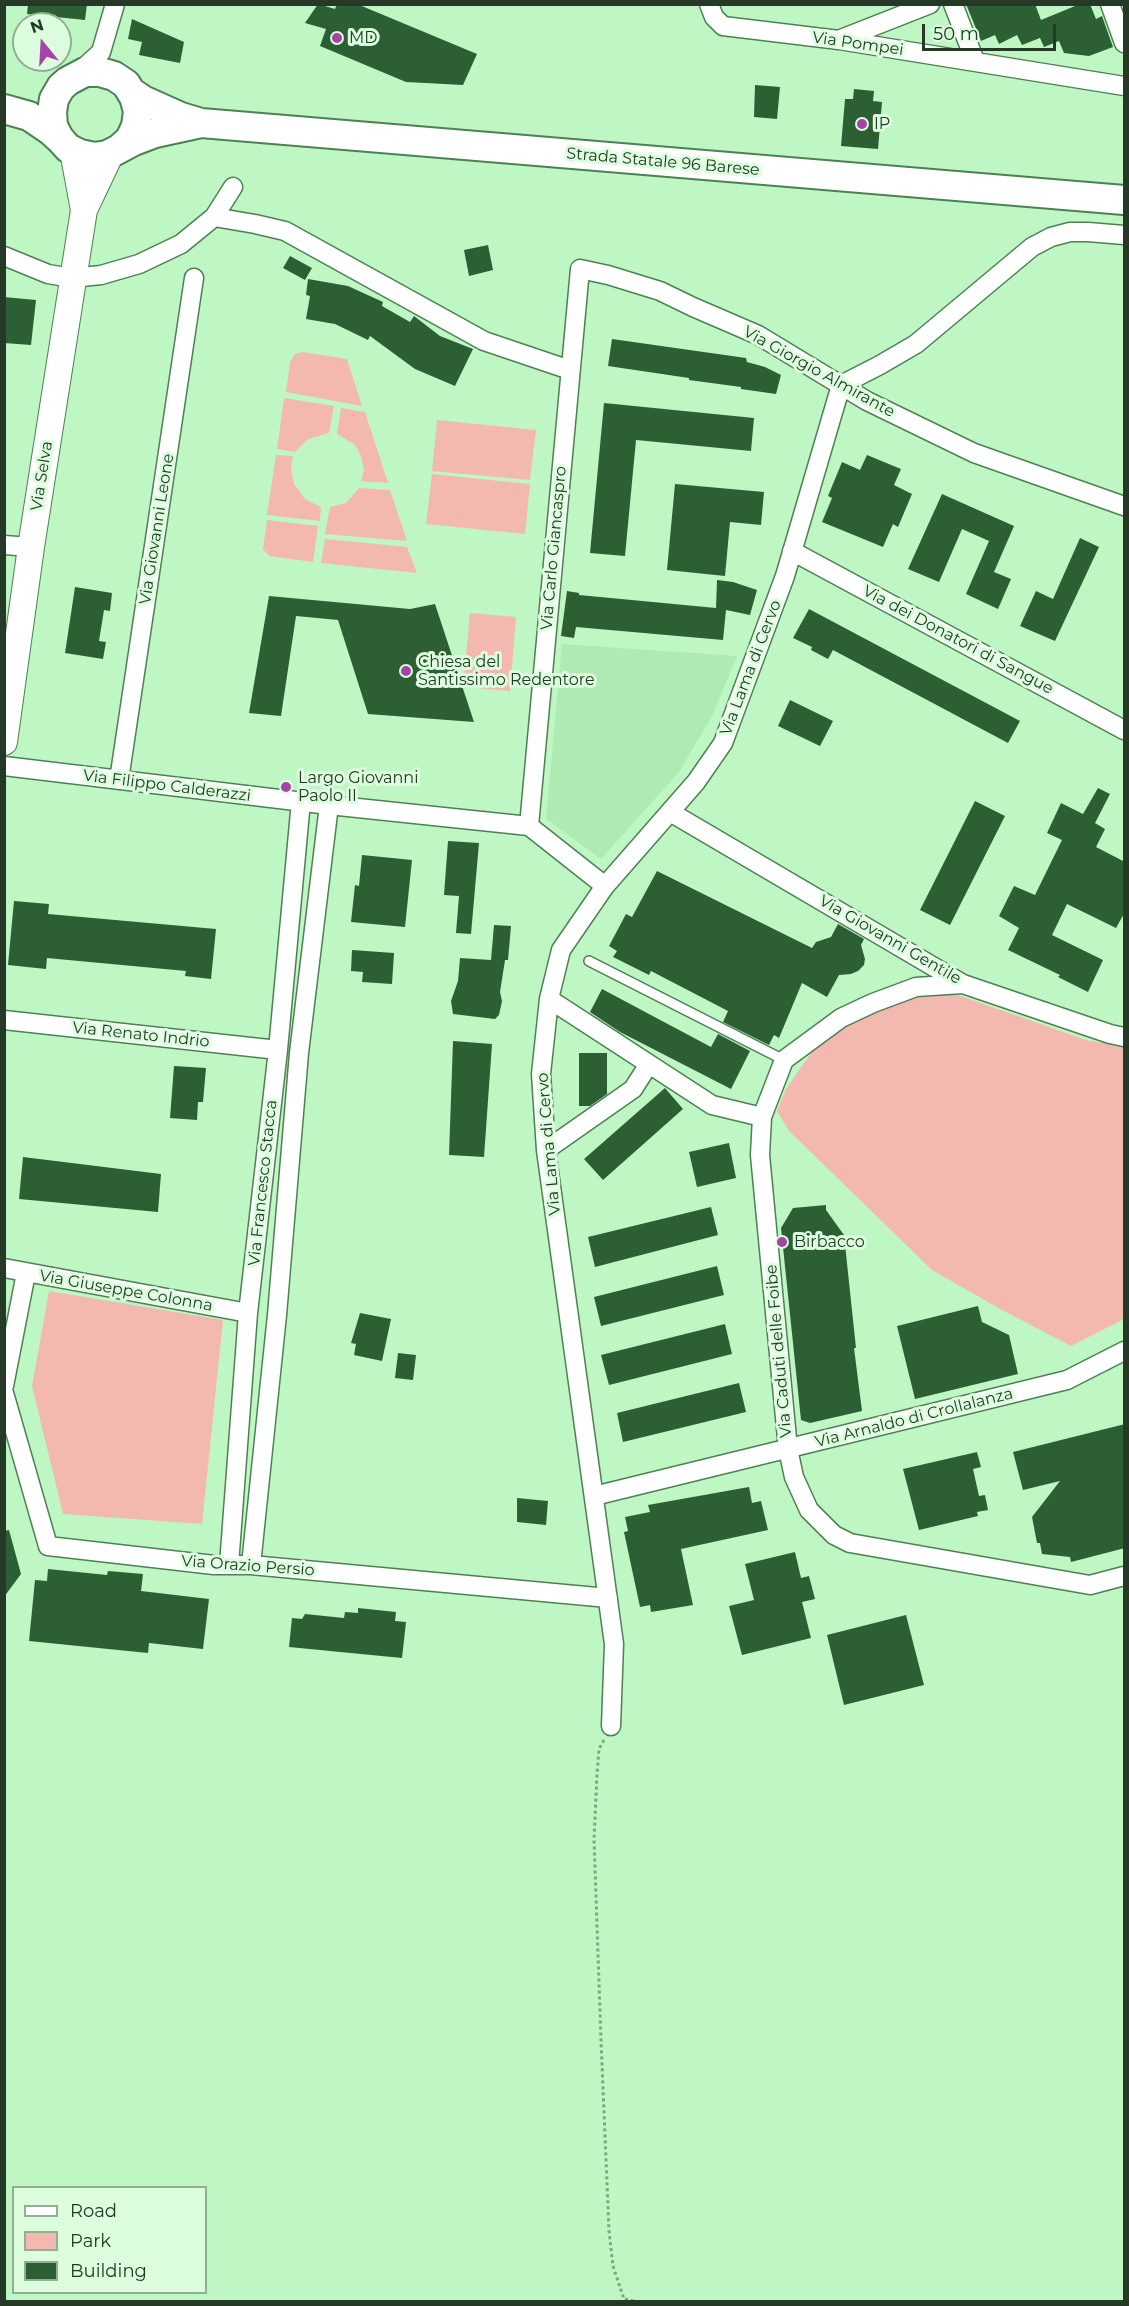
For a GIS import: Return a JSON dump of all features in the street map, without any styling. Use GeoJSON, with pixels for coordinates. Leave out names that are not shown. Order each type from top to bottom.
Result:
{"type":"FeatureCollection","features":[{"type":"Feature","properties":{"kind":"main road","name":"Strada Statale 96 Barese"},"geometry":{"type":"LineString","coordinates":[[4,102],[28,100],[65,84],[85,72],[100,72],[114,76],[143,100],[201,123],[1125,200]]}},
{"type":"Feature","properties":{"kind":"main road"},"geometry":{"type":"LineString","coordinates":[[65,84],[54,99],[52,112],[53,126],[67,145]]}},
{"type":"Feature","properties":{"kind":"main road"},"geometry":{"type":"LineString","coordinates":[[115,151],[130,139],[136,126],[138,111],[130,90]]}},
{"type":"Feature","properties":{"kind":"main road","name":"Strada Statale 96 Barese"},"geometry":{"type":"LineString","coordinates":[[4,109],[30,116],[67,145],[94,157],[115,151],[155,133],[201,123]]}},
{"type":"Feature","properties":{"kind":"street","name":"Via Pompei"},"geometry":{"type":"LineString","coordinates":[[710,4],[714,17],[723,26],[839,40],[1125,86]]}},
{"type":"Feature","properties":{"kind":"street"},"geometry":{"type":"LineString","coordinates":[[839,40],[930,4]]}},
{"type":"Feature","properties":{"kind":"street"},"geometry":{"type":"LineString","coordinates":[[953,4],[975,62]]}},
{"type":"Feature","properties":{"kind":"street"},"geometry":{"type":"LineString","coordinates":[[1110,4],[1125,43]]}},
{"type":"Feature","properties":{"kind":"street"},"geometry":{"type":"LineString","coordinates":[[65,84],[101,52],[114,11]]}},
{"type":"Feature","properties":{"kind":"street"},"geometry":{"type":"LineString","coordinates":[[114,11],[113,52],[130,90]]}},
{"type":"Feature","properties":{"kind":"street"},"geometry":{"type":"LineString","coordinates":[[67,145],[84,210]]}},
{"type":"Feature","properties":{"kind":"street"},"geometry":{"type":"LineString","coordinates":[[84,210],[115,151]]}},
{"type":"Feature","properties":{"kind":"street"},"geometry":{"type":"LineString","coordinates":[[4,256],[48,274],[72,278],[101,275],[139,264],[181,244],[214,217],[233,187]]}},
{"type":"Feature","properties":{"kind":"street","name":"Via Selva"},"geometry":{"type":"LineString","coordinates":[[4,742],[31,547],[84,210]]}},
{"type":"Feature","properties":{"kind":"street"},"geometry":{"type":"LineString","coordinates":[[214,217],[285,231],[484,341],[570,370]]}},
{"type":"Feature","properties":{"kind":"street"},"geometry":{"type":"LineString","coordinates":[[841,385],[916,344],[1020,257],[1042,242],[1070,232],[1125,235]]}},
{"type":"Feature","properties":{"kind":"street","name":"Via Carlo Giancaspro"},"geometry":{"type":"LineString","coordinates":[[529,826],[580,269]]}},
{"type":"Feature","properties":{"kind":"street","name":"Via Giorgio Almirante"},"geometry":{"type":"LineString","coordinates":[[580,269],[660,291],[758,334],[867,401],[974,453],[1125,506]]}},
{"type":"Feature","properties":{"kind":"street","name":"Via Giovanni Leone"},"geometry":{"type":"LineString","coordinates":[[119,780],[194,278]]}},
{"type":"Feature","properties":{"kind":"street","name":"Via Lama di Cervo"},"geometry":{"type":"LineString","coordinates":[[611,1726],[614,1644],[546,1150],[541,1074],[549,999],[561,950],[605,886],[696,782],[723,743],[757,654],[792,551],[841,385]]}},
{"type":"Feature","properties":{"kind":"street"},"geometry":{"type":"LineString","coordinates":[[4,544],[31,547]]}},
{"type":"Feature","properties":{"kind":"street","name":"Via dei Donatori di Sangue"},"geometry":{"type":"LineString","coordinates":[[792,551],[1125,730]]}},
{"type":"Feature","properties":{"kind":"street","name":"Via Filippo Calderazzi"},"geometry":{"type":"LineString","coordinates":[[4,766],[329,805]]}},
{"type":"Feature","properties":{"kind":"street","name":"Via Francesco Stacca"},"geometry":{"type":"LineString","coordinates":[[229,1565],[248,1313],[278,1050],[301,801]]}},
{"type":"Feature","properties":{"kind":"street"},"geometry":{"type":"LineString","coordinates":[[329,805],[529,826],[605,886]]}},
{"type":"Feature","properties":{"kind":"street","name":"Via Francesco Stacca"},"geometry":{"type":"LineString","coordinates":[[251,1565],[277,1315],[299,1053],[329,805]]}},
{"type":"Feature","properties":{"kind":"street","name":"Via Giovanni Gentile"},"geometry":{"type":"LineString","coordinates":[[670,812],[963,984],[1110,1034],[1125,1037]]}},
{"type":"Feature","properties":{"kind":"street"},"geometry":{"type":"LineString","coordinates":[[784,1060],[841,1018],[873,1003],[916,987],[963,984]]}},
{"type":"Feature","properties":{"kind":"street"},"geometry":{"type":"LineString","coordinates":[[549,999],[712,1105],[762,1117]]}},
{"type":"Feature","properties":{"kind":"street","name":"Via Renato Indrio"},"geometry":{"type":"LineString","coordinates":[[4,1020],[278,1050]]}},
{"type":"Feature","properties":{"kind":"street","name":"Via Caduti delle Foibe"},"geometry":{"type":"LineString","coordinates":[[784,1060],[762,1117],[760,1155],[788,1449],[795,1477],[809,1510],[834,1535],[850,1543],[1090,1585],[1125,1576]]}},
{"type":"Feature","properties":{"kind":"street"},"geometry":{"type":"LineString","coordinates":[[546,1150],[633,1089],[649,1064]]}},
{"type":"Feature","properties":{"kind":"street","name":"Via Giuseppe Colonna"},"geometry":{"type":"LineString","coordinates":[[4,1268],[248,1313]]}},
{"type":"Feature","properties":{"kind":"street"},"geometry":{"type":"LineString","coordinates":[[4,1386],[26,1273]]}},
{"type":"Feature","properties":{"kind":"street","name":"Via Arnaldo di Crollalanza"},"geometry":{"type":"LineString","coordinates":[[594,1496],[1067,1380],[1125,1351]]}},
{"type":"Feature","properties":{"kind":"street","name":"Via Orazio Persio"},"geometry":{"type":"LineString","coordinates":[[4,1393],[48,1546],[229,1565],[251,1565],[608,1598]]}},
{"type":"Feature","properties":{"kind":"lane"},"geometry":{"type":"LineString","coordinates":[[589,961],[784,1060]]}},
{"type":"Feature","properties":{"kind":"path"},"geometry":{"type":"LineString","coordinates":[[611,1726],[599,1749],[594,1839],[609,2232],[614,2266],[625,2300],[638,2301]]}},
{"type":"Feature","properties":{"kind":"shaded area"},"geometry":{"type":"Polygon","coordinates":[[[562,644],[737,656],[712,716],[679,772],[601,859],[546,819],[562,644]]]}},
{"type":"Feature","properties":{"kind":"green space"},"geometry":{"type":"Polygon","coordinates":[[[303,352],[347,359],[362,406],[286,392],[290,362],[295,354],[303,352]]]}},
{"type":"Feature","properties":{"kind":"green space"},"geometry":{"type":"Polygon","coordinates":[[[284,398],[334,406],[329,433],[308,439],[295,452],[277,449],[284,398]]]}},
{"type":"Feature","properties":{"kind":"green space"},"geometry":{"type":"Polygon","coordinates":[[[341,408],[365,412],[388,483],[361,481],[364,470],[361,456],[355,445],[337,434],[341,408]]]}},
{"type":"Feature","properties":{"kind":"green space"},"geometry":{"type":"Polygon","coordinates":[[[437,420],[536,430],[530,480],[432,471],[437,420]]]}},
{"type":"Feature","properties":{"kind":"green space"},"geometry":{"type":"Polygon","coordinates":[[[276,455],[293,456],[291,470],[294,484],[305,499],[321,507],[320,521],[267,515],[276,455]]]}},
{"type":"Feature","properties":{"kind":"green space"},"geometry":{"type":"Polygon","coordinates":[[[432,474],[530,484],[525,534],[426,524],[432,474]]]}},
{"type":"Feature","properties":{"kind":"green space"},"geometry":{"type":"Polygon","coordinates":[[[359,488],[390,490],[407,541],[325,534],[330,507],[346,503],[359,488]]]}},
{"type":"Feature","properties":{"kind":"green space"},"geometry":{"type":"Polygon","coordinates":[[[267,520],[318,526],[313,562],[269,556],[263,549],[267,520]]]}},
{"type":"Feature","properties":{"kind":"green space"},"geometry":{"type":"Polygon","coordinates":[[[325,539],[407,547],[417,573],[321,563],[325,539]]]}},
{"type":"Feature","properties":{"kind":"green space"},"geometry":{"type":"Polygon","coordinates":[[[470,613],[516,617],[510,691],[463,687],[470,613]]]}},
{"type":"Feature","properties":{"kind":"green space"},"geometry":{"type":"Polygon","coordinates":[[[952,993],[1089,1041],[1124,1046],[1124,1319],[1071,1346],[932,1270],[789,1131],[777,1111],[786,1089],[811,1053],[831,1032],[866,1014],[922,994],[952,993]]]}},
{"type":"Feature","properties":{"kind":"green space"},"geometry":{"type":"Polygon","coordinates":[[[49,1291],[223,1320],[202,1524],[63,1514],[32,1386],[49,1291]]]}},
{"type":"Feature","properties":{"kind":"building"},"geometry":{"type":"Polygon","coordinates":[[[28,4],[87,4],[85,20],[72,19],[72,12],[27,12],[28,4]]]}},
{"type":"Feature","properties":{"kind":"building"},"geometry":{"type":"Polygon","coordinates":[[[318,4],[335,9],[337,4],[357,4],[477,54],[463,85],[406,82],[320,46],[326,29],[305,23],[318,4]]]}},
{"type":"Feature","properties":{"kind":"building"},"geometry":{"type":"Polygon","coordinates":[[[966,4],[1035,4],[1041,20],[1080,4],[1090,4],[1096,19],[1102,16],[1113,47],[1089,56],[1064,53],[1059,41],[1044,47],[1040,38],[1022,45],[1017,35],[999,44],[995,35],[981,41],[966,4]]]}},
{"type":"Feature","properties":{"kind":"building"},"geometry":{"type":"Polygon","coordinates":[[[132,19],[184,42],[180,63],[139,55],[142,42],[128,39],[132,19]]]}},
{"type":"Feature","properties":{"kind":"building"},"geometry":{"type":"Polygon","coordinates":[[[755,85],[780,87],[777,119],[754,117],[755,85]]]}},
{"type":"Feature","properties":{"kind":"building"},"geometry":{"type":"Polygon","coordinates":[[[854,89],[874,91],[873,101],[882,102],[878,149],[841,146],[845,99],[853,99],[854,89]]]}},
{"type":"Feature","properties":{"kind":"building"},"geometry":{"type":"Polygon","coordinates":[[[488,245],[493,270],[469,276],[464,250],[488,245]]]}},
{"type":"Feature","properties":{"kind":"building"},"geometry":{"type":"Polygon","coordinates":[[[290,256],[312,268],[305,280],[283,268],[290,256]]]}},
{"type":"Feature","properties":{"kind":"building"},"geometry":{"type":"Polygon","coordinates":[[[308,279],[348,286],[383,302],[382,306],[410,322],[414,316],[440,336],[473,349],[455,386],[415,369],[370,336],[368,340],[335,324],[306,319],[310,296],[306,295],[308,279]]]}},
{"type":"Feature","properties":{"kind":"building"},"geometry":{"type":"Polygon","coordinates":[[[4,297],[36,300],[31,345],[4,343],[4,297]]]}},
{"type":"Feature","properties":{"kind":"building"},"geometry":{"type":"Polygon","coordinates":[[[612,339],[746,358],[747,362],[781,375],[776,394],[608,366],[612,339]]]}},
{"type":"Feature","properties":{"kind":"building"},"geometry":{"type":"Polygon","coordinates":[[[604,403],[754,418],[751,451],[636,440],[625,556],[590,553],[604,403]]]}},
{"type":"Feature","properties":{"kind":"building"},"geometry":{"type":"Polygon","coordinates":[[[867,455],[901,469],[894,485],[912,494],[898,527],[893,524],[883,547],[822,522],[832,498],[828,496],[842,462],[860,470],[867,455]]]}},
{"type":"Feature","properties":{"kind":"building"},"geometry":{"type":"Polygon","coordinates":[[[675,484],[764,492],[761,525],[730,522],[725,576],[667,570],[675,484]]]}},
{"type":"Feature","properties":{"kind":"building"},"geometry":{"type":"Polygon","coordinates":[[[942,494],[1014,526],[994,572],[1011,579],[998,609],[966,594],[989,541],[962,529],[939,582],[908,569],[942,494]]]}},
{"type":"Feature","properties":{"kind":"building"},"geometry":{"type":"Polygon","coordinates":[[[1080,538],[1099,547],[1055,641],[1020,626],[1036,591],[1053,599],[1080,538]]]}},
{"type":"Feature","properties":{"kind":"building"},"geometry":{"type":"Polygon","coordinates":[[[717,580],[733,582],[757,590],[750,615],[726,610],[723,640],[576,627],[574,638],[561,636],[567,591],[579,593],[579,595],[716,608],[717,580]]]}},
{"type":"Feature","properties":{"kind":"building"},"geometry":{"type":"Polygon","coordinates":[[[75,587],[112,593],[110,611],[104,610],[99,641],[106,642],[103,659],[65,653],[75,587]]]}},
{"type":"Feature","properties":{"kind":"building","name":"Chiesa del Santissimo Redentore"},"geometry":{"type":"Polygon","coordinates":[[[269,596],[410,609],[435,604],[474,722],[368,714],[338,620],[296,616],[281,716],[249,713],[269,596]]]}},
{"type":"Feature","properties":{"kind":"building"},"geometry":{"type":"Polygon","coordinates":[[[809,609],[1020,721],[1008,743],[833,650],[828,659],[811,650],[812,647],[793,638],[809,609]]]}},
{"type":"Feature","properties":{"kind":"building"},"geometry":{"type":"Polygon","coordinates":[[[790,700],[833,721],[820,746],[778,726],[790,700]]]}},
{"type":"Feature","properties":{"kind":"building"},"geometry":{"type":"Polygon","coordinates":[[[1098,788],[1110,794],[1095,823],[1105,829],[1096,847],[1125,862],[1125,912],[1116,928],[1067,904],[1052,935],[1103,960],[1088,992],[1058,977],[1060,975],[1008,950],[1019,928],[999,916],[1014,886],[1035,895],[1062,840],[1047,833],[1061,803],[1083,814],[1098,788]]]}},
{"type":"Feature","properties":{"kind":"building"},"geometry":{"type":"Polygon","coordinates":[[[975,801],[1005,816],[950,925],[920,910],[975,801]]]}},
{"type":"Feature","properties":{"kind":"building"},"geometry":{"type":"Polygon","coordinates":[[[448,841],[479,843],[471,934],[456,933],[459,896],[444,895],[448,841]]]}},
{"type":"Feature","properties":{"kind":"building"},"geometry":{"type":"Polygon","coordinates":[[[362,855],[412,860],[405,927],[351,922],[355,885],[359,886],[362,855]]]}},
{"type":"Feature","properties":{"kind":"building"},"geometry":{"type":"Polygon","coordinates":[[[657,871],[812,948],[816,942],[831,937],[838,924],[864,939],[861,945],[865,959],[864,965],[851,974],[839,975],[827,997],[802,983],[779,1038],[774,1035],[769,1045],[723,1022],[728,1011],[651,971],[649,975],[613,957],[617,951],[609,946],[626,914],[632,917],[657,871]]]}},
{"type":"Feature","properties":{"kind":"building"},"geometry":{"type":"Polygon","coordinates":[[[14,901],[49,904],[48,914],[216,929],[211,979],[185,976],[186,971],[47,958],[46,969],[8,965],[14,901]]]}},
{"type":"Feature","properties":{"kind":"building"},"geometry":{"type":"Polygon","coordinates":[[[494,925],[511,926],[508,960],[505,960],[500,992],[502,1001],[499,1015],[495,1019],[453,1014],[451,1001],[458,981],[460,958],[491,960],[494,925]]]}},
{"type":"Feature","properties":{"kind":"building"},"geometry":{"type":"Polygon","coordinates":[[[352,950],[394,953],[392,984],[362,982],[363,972],[351,971],[352,950]]]}},
{"type":"Feature","properties":{"kind":"building"},"geometry":{"type":"Polygon","coordinates":[[[602,989],[711,1047],[718,1034],[750,1051],[731,1089],[620,1032],[590,1012],[602,989]]]}},
{"type":"Feature","properties":{"kind":"building"},"geometry":{"type":"Polygon","coordinates":[[[453,1041],[492,1044],[484,1157],[449,1155],[453,1041]]]}},
{"type":"Feature","properties":{"kind":"building"},"geometry":{"type":"Polygon","coordinates":[[[579,1053],[607,1053],[607,1094],[590,1106],[579,1106],[579,1053]]]}},
{"type":"Feature","properties":{"kind":"building"},"geometry":{"type":"Polygon","coordinates":[[[174,1066],[206,1068],[203,1102],[198,1102],[197,1120],[170,1118],[174,1066]]]}},
{"type":"Feature","properties":{"kind":"building"},"geometry":{"type":"Polygon","coordinates":[[[665,1088],[683,1109],[603,1180],[584,1159],[665,1088]]]}},
{"type":"Feature","properties":{"kind":"building"},"geometry":{"type":"Polygon","coordinates":[[[729,1143],[736,1178],[697,1187],[689,1152],[729,1143]]]}},
{"type":"Feature","properties":{"kind":"building"},"geometry":{"type":"Polygon","coordinates":[[[23,1157],[161,1174],[158,1212],[19,1199],[23,1157]]]}},
{"type":"Feature","properties":{"kind":"building"},"geometry":{"type":"Polygon","coordinates":[[[826,1205],[826,1210],[844,1235],[862,1411],[810,1423],[801,1420],[781,1228],[793,1208],[826,1205]]]}},
{"type":"Feature","properties":{"kind":"building"},"geometry":{"type":"Polygon","coordinates":[[[711,1207],[718,1235],[595,1267],[588,1237],[711,1207]]]}},
{"type":"Feature","properties":{"kind":"building"},"geometry":{"type":"Polygon","coordinates":[[[717,1266],[724,1295],[601,1326],[594,1297],[717,1266]]]}},
{"type":"Feature","properties":{"kind":"building"},"geometry":{"type":"Polygon","coordinates":[[[978,1306],[982,1322],[1009,1335],[1018,1374],[915,1399],[897,1326],[978,1306]]]}},
{"type":"Feature","properties":{"kind":"building"},"geometry":{"type":"Polygon","coordinates":[[[360,1313],[391,1319],[382,1361],[354,1355],[356,1344],[351,1343],[360,1313]]]}},
{"type":"Feature","properties":{"kind":"building"},"geometry":{"type":"Polygon","coordinates":[[[725,1324],[732,1354],[609,1385],[601,1355],[725,1324]]]}},
{"type":"Feature","properties":{"kind":"building"},"geometry":{"type":"Polygon","coordinates":[[[398,1353],[416,1355],[413,1380],[395,1378],[398,1353]]]}},
{"type":"Feature","properties":{"kind":"building"},"geometry":{"type":"Polygon","coordinates":[[[739,1383],[746,1412],[623,1442],[617,1413],[739,1383]]]}},
{"type":"Feature","properties":{"kind":"building"},"geometry":{"type":"Polygon","coordinates":[[[1125,1424],[1125,1548],[1071,1562],[1070,1557],[1042,1554],[1040,1543],[1037,1543],[1032,1517],[1060,1481],[1023,1490],[1013,1452],[1125,1424]]]}},
{"type":"Feature","properties":{"kind":"building"},"geometry":{"type":"Polygon","coordinates":[[[977,1452],[981,1467],[973,1469],[979,1496],[985,1495],[988,1510],[977,1512],[978,1516],[919,1530],[903,1469],[977,1452]]]}},
{"type":"Feature","properties":{"kind":"building"},"geometry":{"type":"Polygon","coordinates":[[[749,1487],[752,1503],[761,1501],[768,1530],[681,1549],[693,1605],[651,1612],[650,1605],[640,1607],[624,1532],[628,1531],[625,1517],[650,1512],[648,1505],[749,1487]]]}},
{"type":"Feature","properties":{"kind":"building"},"geometry":{"type":"Polygon","coordinates":[[[517,1498],[548,1501],[546,1525],[517,1522],[517,1498]]]}},
{"type":"Feature","properties":{"kind":"building"},"geometry":{"type":"Polygon","coordinates":[[[9,1530],[21,1574],[4,1597],[4,1531],[9,1530]]]}},
{"type":"Feature","properties":{"kind":"building"},"geometry":{"type":"Polygon","coordinates":[[[795,1552],[801,1578],[809,1576],[815,1599],[802,1602],[811,1638],[742,1655],[729,1606],[754,1600],[745,1564],[795,1552]]]}},
{"type":"Feature","properties":{"kind":"building"},"geometry":{"type":"Polygon","coordinates":[[[48,1569],[107,1575],[108,1571],[143,1574],[141,1591],[209,1599],[203,1649],[149,1643],[148,1653],[29,1641],[35,1580],[47,1581],[48,1569]]]}},
{"type":"Feature","properties":{"kind":"building"},"geometry":{"type":"Polygon","coordinates":[[[358,1608],[396,1612],[395,1621],[406,1622],[402,1658],[289,1647],[292,1618],[302,1619],[305,1614],[344,1618],[345,1612],[358,1613],[358,1608]]]}},
{"type":"Feature","properties":{"kind":"building"},"geometry":{"type":"Polygon","coordinates":[[[906,1615],[924,1685],[844,1705],[827,1635],[906,1615]]]}},
{"type":"Feature","properties":{"kind":"place","name":"MD"},"geometry":{"type":"Point","coordinates":[337,38]}},
{"type":"Feature","properties":{"kind":"place","name":"IP"},"geometry":{"type":"Point","coordinates":[862,124]}},
{"type":"Feature","properties":{"kind":"place","name":"Chiesa del Santissimo Redentore"},"geometry":{"type":"Point","coordinates":[406,671]}},
{"type":"Feature","properties":{"kind":"place","name":"Largo Giovanni Paolo II"},"geometry":{"type":"Point","coordinates":[286,787]}},
{"type":"Feature","properties":{"kind":"place","name":"Birbacco"},"geometry":{"type":"Point","coordinates":[782,1242]}}]}
